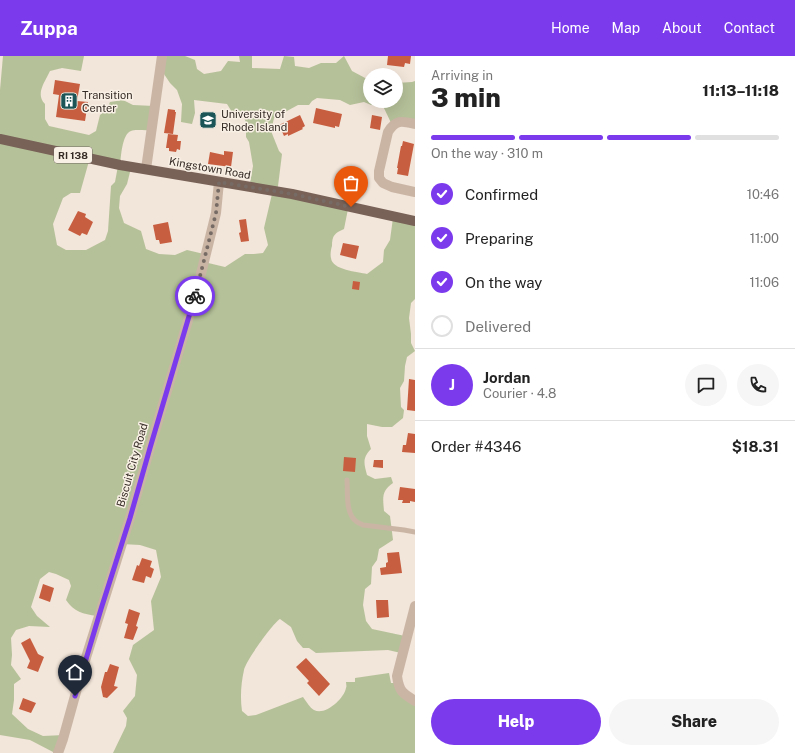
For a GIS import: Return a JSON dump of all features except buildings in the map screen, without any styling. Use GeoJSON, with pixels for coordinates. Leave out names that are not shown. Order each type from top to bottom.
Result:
{"type":"FeatureCollection","features":[{"type":"Feature","properties":{"kind":"main road","name":"Kingstown Road"},"geometry":{"type":"LineString","coordinates":[[0,139],[146,169],[292,194],[415,221]]}},
{"type":"Feature","properties":{"kind":"street"},"geometry":{"type":"LineString","coordinates":[[146,169],[162,56]]}},
{"type":"Feature","properties":{"kind":"street"},"geometry":{"type":"LineString","coordinates":[[415,124],[402,121],[395,122],[391,127],[388,132],[379,171],[379,178],[383,183],[392,187],[415,192]]}},
{"type":"Feature","properties":{"kind":"street","name":"Biscuit City Road"},"geometry":{"type":"LineString","coordinates":[[58,753],[83,667],[130,518],[195,296],[216,213],[219,182]]}},
{"type":"Feature","properties":{"kind":"street"},"geometry":{"type":"LineString","coordinates":[[415,606],[397,676],[399,686],[405,695],[415,701]]}},
{"type":"Feature","properties":{"kind":"lane"},"geometry":{"type":"LineString","coordinates":[[347,480],[348,507],[351,516],[357,522],[363,525],[415,532]]}},
{"type":"Feature","properties":{"kind":"green space"},"geometry":{"type":"Polygon","coordinates":[[[3,56],[84,56],[81,71],[62,68],[50,71],[46,79],[42,88],[41,96],[45,104],[45,119],[49,126],[89,135],[96,131],[100,115],[107,109],[110,102],[123,100],[133,105],[154,106],[151,130],[131,131],[126,136],[122,146],[120,165],[131,168],[127,184],[120,196],[119,208],[124,223],[141,231],[146,249],[159,254],[175,255],[187,250],[204,254],[204,262],[225,267],[245,254],[263,253],[268,245],[264,228],[272,194],[249,189],[253,166],[249,142],[246,137],[246,123],[244,117],[232,112],[227,104],[194,100],[195,113],[192,124],[181,122],[182,104],[177,90],[170,83],[160,68],[161,56],[185,56],[195,60],[197,69],[204,74],[221,71],[228,61],[240,62],[239,56],[252,56],[252,68],[280,69],[284,56],[294,57],[295,66],[309,68],[321,63],[336,63],[344,56],[352,71],[363,77],[363,102],[350,105],[340,100],[317,98],[309,105],[298,105],[274,118],[271,131],[279,151],[282,154],[277,194],[348,209],[344,229],[336,233],[333,237],[331,252],[332,262],[340,268],[346,270],[367,274],[383,262],[384,250],[390,240],[393,218],[415,223],[415,299],[411,303],[409,318],[411,343],[415,351],[407,357],[404,381],[400,388],[401,407],[404,410],[403,418],[392,427],[367,424],[367,436],[371,449],[366,455],[364,461],[367,475],[375,479],[391,477],[393,483],[386,489],[383,499],[384,511],[390,516],[393,540],[379,549],[377,560],[372,567],[371,584],[365,589],[363,605],[366,621],[372,629],[405,636],[401,653],[388,650],[316,653],[309,648],[303,648],[297,641],[291,627],[280,619],[276,622],[254,651],[244,670],[241,696],[242,711],[248,716],[256,715],[303,697],[314,710],[323,711],[328,709],[342,697],[345,692],[346,682],[355,682],[355,678],[389,673],[391,683],[397,683],[415,701],[415,753],[113,753],[126,726],[127,718],[123,711],[135,696],[137,675],[129,659],[133,645],[154,630],[151,601],[161,577],[156,550],[140,545],[122,544],[97,616],[83,613],[72,607],[66,600],[71,586],[69,580],[49,572],[40,579],[31,607],[37,616],[50,627],[29,626],[16,630],[11,638],[11,665],[21,679],[14,684],[12,714],[28,729],[43,736],[64,735],[55,753],[30,740],[0,735],[0,90],[3,56]],[[89,161],[80,193],[71,193],[63,198],[53,224],[57,245],[66,250],[86,250],[105,240],[108,231],[111,186],[115,182],[118,166],[89,161]]]}},
{"type":"Feature","properties":{"kind":"green space"},"geometry":{"type":"Polygon","coordinates":[[[415,81],[415,124],[393,127],[384,108],[403,108],[403,83],[415,81]]]}},
{"type":"Feature","properties":{"kind":"way so far"},"geometry":{"type":"LineString","coordinates":[[195,296],[216,213],[219,182],[292,194],[351,207]]}},
{"type":"Feature","properties":{"kind":"place","name":"Transition Center"},"geometry":{"type":"Point","coordinates":[69,101]}},
{"type":"Feature","properties":{"kind":"place","name":"University of Rhode Island"},"geometry":{"type":"Point","coordinates":[208,120]}},
{"type":"Feature","properties":{"kind":"route"},"geometry":{"type":"LineString","coordinates":[[75,696],[130,518],[195,296]]}}]}
